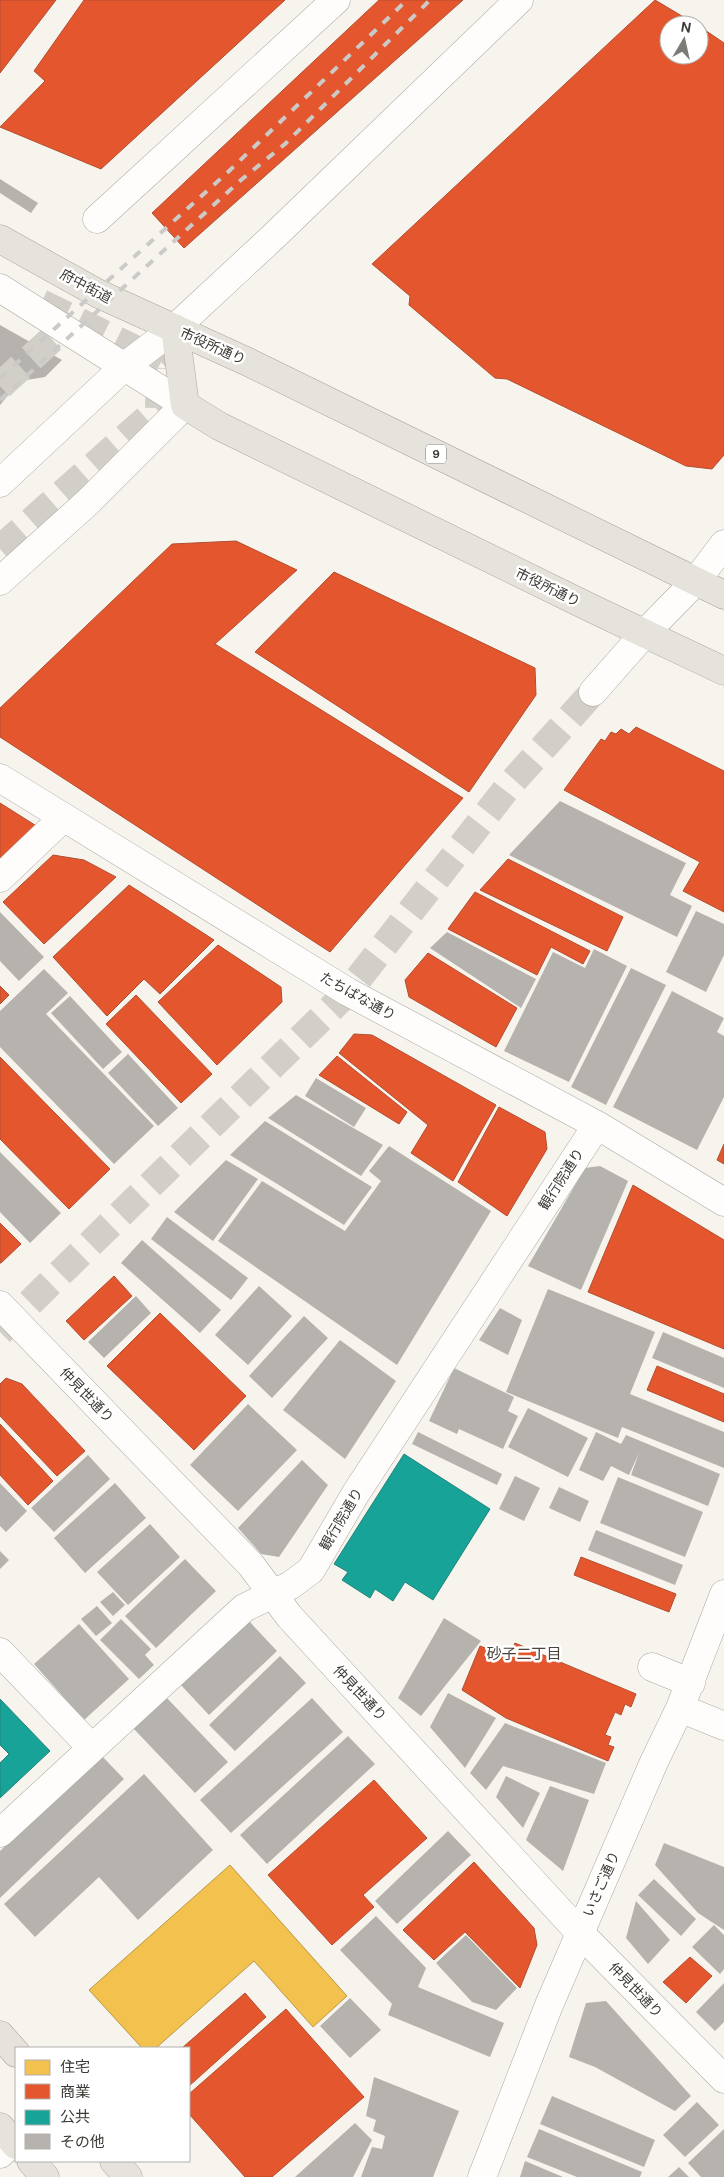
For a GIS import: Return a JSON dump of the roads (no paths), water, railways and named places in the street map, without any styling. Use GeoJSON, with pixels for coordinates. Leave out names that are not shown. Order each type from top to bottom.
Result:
{"type":"FeatureCollection","features":[{"type":"Feature","properties":{"kind":"main road","name":"府中街道"},"geometry":{"type":"LineString","coordinates":[[0,239],[99,294],[175,328]]}},
{"type":"Feature","properties":{"kind":"main road","name":"市役所通り"},"geometry":{"type":"LineString","coordinates":[[175,328],[185,405],[219,426],[644,634],[724,671]]}},
{"type":"Feature","properties":{"kind":"main road","name":"市役所通り"},"geometry":{"type":"LineString","coordinates":[[175,328],[724,595]]}},
{"type":"Feature","properties":{"kind":"main road"},"geometry":{"type":"LineString","coordinates":[[0,2035],[15,2052]]}},
{"type":"Feature","properties":{"kind":"main road"},"geometry":{"type":"LineString","coordinates":[[29,2162],[45,2177]]}},
{"type":"Feature","properties":{"kind":"main road"},"geometry":{"type":"LineString","coordinates":[[115,2162],[128,2177]]}},
{"type":"Feature","properties":{"kind":"street"},"geometry":{"type":"LineString","coordinates":[[97,219],[336,0]]}},
{"type":"Feature","properties":{"kind":"street"},"geometry":{"type":"LineString","coordinates":[[0,483],[125,366],[175,328],[280,231],[519,0]]}},
{"type":"Feature","properties":{"kind":"street"},"geometry":{"type":"LineString","coordinates":[[0,288],[185,405],[88,502],[0,581]]}},
{"type":"Feature","properties":{"kind":"street"},"geometry":{"type":"LineString","coordinates":[[592,692],[644,634],[696,581],[724,544]]}},
{"type":"Feature","properties":{"kind":"street","name":"たちばな通り"},"geometry":{"type":"LineString","coordinates":[[0,778],[22,804],[63,818],[348,992],[597,1126],[724,1202]]}},
{"type":"Feature","properties":{"kind":"street"},"geometry":{"type":"LineString","coordinates":[[0,878],[63,818]]}},
{"type":"Feature","properties":{"kind":"street","name":"観行院通り"},"geometry":{"type":"LineString","coordinates":[[0,1833],[244,1608],[291,1585],[311,1570],[356,1493],[597,1126]]}},
{"type":"Feature","properties":{"kind":"street","name":"仲見世通り"},"geometry":{"type":"LineString","coordinates":[[0,1305],[251,1565],[272,1595],[580,1933],[724,2080]]}},
{"type":"Feature","properties":{"kind":"street","name":"いさご通り"},"geometry":{"type":"LineString","coordinates":[[482,2177],[523,2070],[580,1933],[654,1762],[718,1625],[724,1594]]}},
{"type":"Feature","properties":{"kind":"street"},"geometry":{"type":"LineString","coordinates":[[0,1652],[92,1747]]}},
{"type":"Feature","properties":{"kind":"street"},"geometry":{"type":"LineString","coordinates":[[652,1667],[691,1683]]}},
{"type":"Feature","properties":{"kind":"street"},"geometry":{"type":"LineString","coordinates":[[680,1708],[724,1726]]}},
{"type":"Feature","properties":{"kind":"tunnel"},"geometry":{"type":"LineString","coordinates":[[41,303],[161,362]]}},
{"type":"Feature","properties":{"kind":"tunnel"},"geometry":{"type":"LineString","coordinates":[[0,386],[74,319]]}},
{"type":"Feature","properties":{"kind":"tunnel"},"geometry":{"type":"LineString","coordinates":[[161,362],[191,332]]}},
{"type":"Feature","properties":{"kind":"tunnel"},"geometry":{"type":"LineString","coordinates":[[0,549],[159,408],[160,368]]}},
{"type":"Feature","properties":{"kind":"tunnel"},"geometry":{"type":"LineString","coordinates":[[0,1332],[348,992],[507,788],[593,692]]}},
{"type":"Feature","properties":{"kind":"railway"},"geometry":{"type":"LineString","coordinates":[[0,378],[228,172],[407,0]]}},
{"type":"Feature","properties":{"kind":"railway"},"geometry":{"type":"LineString","coordinates":[[0,400],[241,180],[285,144],[430,0]]}},
{"type":"Feature","properties":{"kind":"district","name":"砂子二丁目"},"geometry":{"type":"Point","coordinates":[524,1654]}}]}
